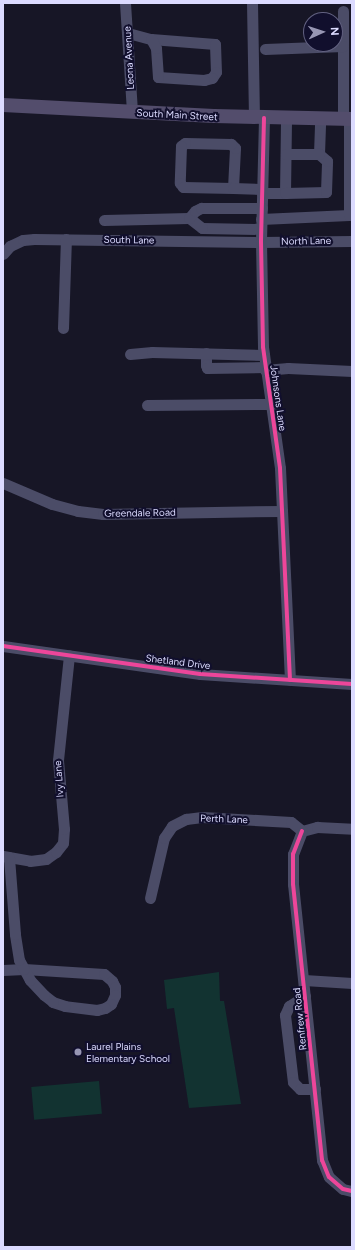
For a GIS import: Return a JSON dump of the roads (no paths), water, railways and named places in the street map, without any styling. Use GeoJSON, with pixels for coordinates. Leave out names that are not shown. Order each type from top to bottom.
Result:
{"type":"FeatureCollection","features":[{"type":"Feature","properties":{"kind":"main road","name":"South Main Street"},"geometry":{"type":"LineString","coordinates":[[3,105],[259,118],[348,119]]}},
{"type":"Feature","properties":{"kind":"street","name":"Leona Avenue"},"geometry":{"type":"LineString","coordinates":[[123,3],[128,33],[132,112]]}},
{"type":"Feature","properties":{"kind":"street","name":"Johnsons Lane"},"geometry":{"type":"LineString","coordinates":[[252,3],[262,191],[261,242],[264,355],[280,468],[290,680]]}},
{"type":"Feature","properties":{"kind":"street"},"geometry":{"type":"LineString","coordinates":[[128,33],[151,39],[215,44],[216,72],[212,78],[204,80],[158,77],[156,48],[151,39]]}},
{"type":"Feature","properties":{"kind":"street"},"geometry":{"type":"LineString","coordinates":[[104,220],[189,218],[202,228],[261,218],[348,215],[348,119],[343,46]]}},
{"type":"Feature","properties":{"kind":"street"},"geometry":{"type":"LineString","coordinates":[[265,49],[303,48]]}},
{"type":"Feature","properties":{"kind":"street"},"geometry":{"type":"LineString","coordinates":[[285,193],[286,118]]}},
{"type":"Feature","properties":{"kind":"street"},"geometry":{"type":"LineString","coordinates":[[319,154],[320,119]]}},
{"type":"Feature","properties":{"kind":"street"},"geometry":{"type":"LineString","coordinates":[[233,188],[235,148],[231,144],[185,143],[181,146],[180,184],[183,187],[233,188],[285,193],[326,192],[327,161],[319,154],[286,154]]}},
{"type":"Feature","properties":{"kind":"street"},"geometry":{"type":"LineString","coordinates":[[189,218],[195,211],[201,208],[261,218]]}},
{"type":"Feature","properties":{"kind":"street","name":"South Lane"},"geometry":{"type":"LineString","coordinates":[[3,254],[10,246],[23,240],[261,242]]}},
{"type":"Feature","properties":{"kind":"street"},"geometry":{"type":"LineString","coordinates":[[63,328],[66,240]]}},
{"type":"Feature","properties":{"kind":"street","name":"North Lane"},"geometry":{"type":"LineString","coordinates":[[261,242],[352,241]]}},
{"type":"Feature","properties":{"kind":"street"},"geometry":{"type":"LineString","coordinates":[[130,354],[152,352],[264,355]]}},
{"type":"Feature","properties":{"kind":"street"},"geometry":{"type":"LineString","coordinates":[[206,353],[206,365],[208,368],[288,368],[352,371]]}},
{"type":"Feature","properties":{"kind":"street"},"geometry":{"type":"LineString","coordinates":[[147,405],[270,404]]}},
{"type":"Feature","properties":{"kind":"street","name":"Greendale Road"},"geometry":{"type":"LineString","coordinates":[[3,484],[52,504],[78,511],[103,514],[282,511]]}},
{"type":"Feature","properties":{"kind":"street","name":"Shetland Drive"},"geometry":{"type":"LineString","coordinates":[[3,646],[200,674],[352,684]]}},
{"type":"Feature","properties":{"kind":"street","name":"Ivy Lane"},"geometry":{"type":"LineString","coordinates":[[6,857],[30,861],[46,859],[56,852],[63,843],[64,829],[58,760],[69,656]]}},
{"type":"Feature","properties":{"kind":"street","name":"Perth Lane"},"geometry":{"type":"LineString","coordinates":[[150,898],[164,838],[172,826],[186,819],[202,817],[291,822],[302,831]]}},
{"type":"Feature","properties":{"kind":"street"},"geometry":{"type":"LineString","coordinates":[[302,831],[317,826],[352,829]]}},
{"type":"Feature","properties":{"kind":"street","name":"Renfrew Road"},"geometry":{"type":"LineString","coordinates":[[302,831],[293,854],[293,884],[306,996],[322,1160],[329,1178],[343,1189],[352,1191]]}},
{"type":"Feature","properties":{"kind":"street"},"geometry":{"type":"LineString","coordinates":[[3,970],[22,964],[104,974],[112,981],[115,987],[115,995],[111,1004],[105,1008],[97,1010],[65,1006],[53,1002],[30,980],[22,964],[11,905],[6,857]]}},
{"type":"Feature","properties":{"kind":"street"},"geometry":{"type":"LineString","coordinates":[[304,980],[352,983]]}},
{"type":"Feature","properties":{"kind":"street"},"geometry":{"type":"LineString","coordinates":[[306,996],[290,1006],[285,1015],[293,1082],[300,1089],[315,1089]]}},
{"type":"Feature","properties":{"kind":"place","name":"Laurel Plains Elementary School"},"geometry":{"type":"Point","coordinates":[78,1052]}}]}
